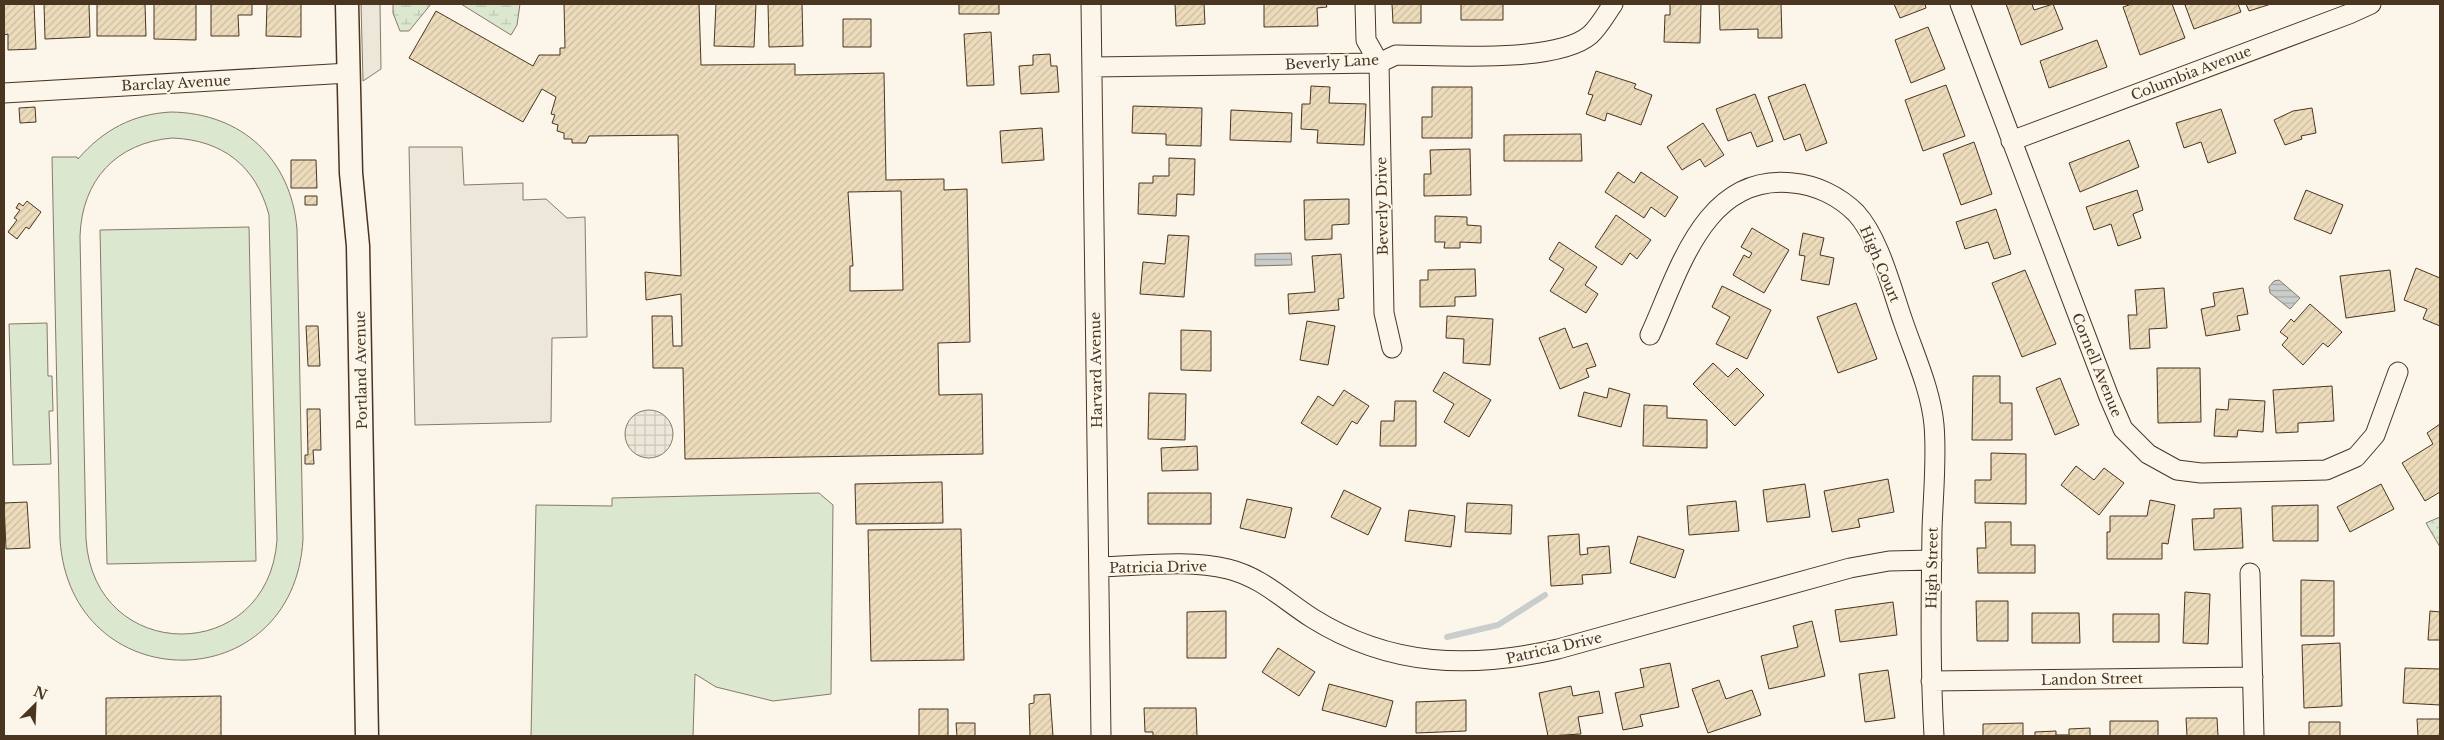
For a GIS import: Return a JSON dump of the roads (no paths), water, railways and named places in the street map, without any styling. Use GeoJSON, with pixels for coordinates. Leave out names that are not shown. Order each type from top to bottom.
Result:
{"type":"FeatureCollection","features":[{"type":"Feature","properties":{"kind":"street","name":"Portland Avenue"},"geometry":{"type":"LineString","coordinates":[[348,4],[348,73],[352,173],[358,246],[367,736]]}},
{"type":"Feature","properties":{"kind":"street","name":"Harvard Avenue"},"geometry":{"type":"LineString","coordinates":[[1091,4],[1101,736]]}},
{"type":"Feature","properties":{"kind":"street"},"geometry":{"type":"LineString","coordinates":[[1365,4],[1366,40],[1379,63]]}},
{"type":"Feature","properties":{"kind":"street","name":"Beverly Lane"},"geometry":{"type":"LineString","coordinates":[[1092,68],[1379,63],[1396,56],[1535,54],[1574,44],[1590,35],[1613,4]]}},
{"type":"Feature","properties":{"kind":"street","name":"Cornell Avenue"},"geometry":{"type":"LineString","coordinates":[[1960,4],[2108,397],[2123,429],[2148,454],[2176,470],[2201,473],[2326,470],[2356,457],[2375,435],[2398,372]]}},
{"type":"Feature","properties":{"kind":"street","name":"Columbia Avenue"},"geometry":{"type":"LineString","coordinates":[[2011,141],[2349,14],[2371,4]]}},
{"type":"Feature","properties":{"kind":"street","name":"Beverly Drive"},"geometry":{"type":"LineString","coordinates":[[1379,63],[1384,313],[1392,348]]}},
{"type":"Feature","properties":{"kind":"street","name":"Barclay Avenue"},"geometry":{"type":"LineString","coordinates":[[4,93],[348,73]]}},
{"type":"Feature","properties":{"kind":"street","name":"High Court"},"geometry":{"type":"LineString","coordinates":[[1650,335],[1695,235],[1712,211],[1733,196],[1756,185],[1782,182],[1806,184],[1842,201],[1868,229],[1886,274],[1930,400]]}},
{"type":"Feature","properties":{"kind":"street","name":"High Street"},"geometry":{"type":"LineString","coordinates":[[1930,400],[1934,425],[1931,681],[1934,736]]}},
{"type":"Feature","properties":{"kind":"street","name":"Patricia Drive"},"geometry":{"type":"LineString","coordinates":[[1099,567],[1194,565],[1227,568],[1259,580],[1312,618],[1339,634],[1366,644],[1421,658],[1479,662],[1516,659],[1558,649],[1850,568],[1889,561],[1932,560]]}},
{"type":"Feature","properties":{"kind":"street"},"geometry":{"type":"LineString","coordinates":[[2250,573],[2254,736]]}},
{"type":"Feature","properties":{"kind":"street","name":"Landon Street"},"geometry":{"type":"LineString","coordinates":[[1931,681],[2253,678]]}},
{"type":"Feature","properties":{"kind":"waterway"},"geometry":{"type":"LineString","coordinates":[[1447,637],[1498,625],[1545,595]]}}]}
